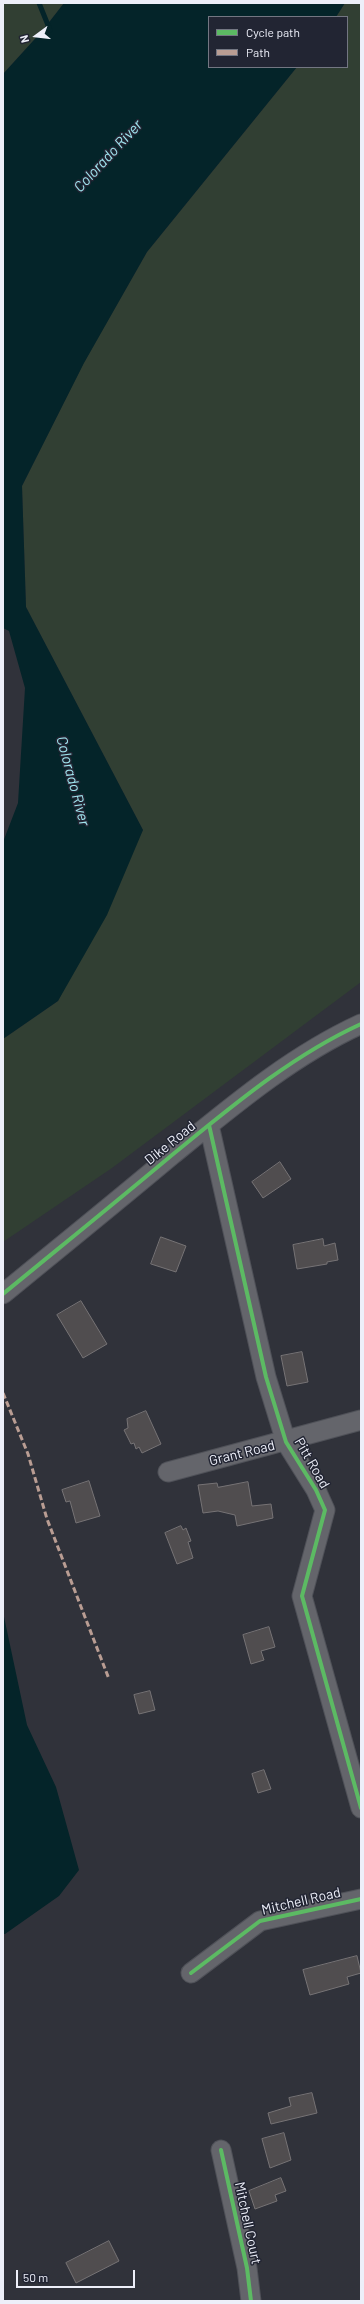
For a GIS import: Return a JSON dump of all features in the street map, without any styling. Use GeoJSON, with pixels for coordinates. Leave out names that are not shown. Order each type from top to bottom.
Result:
{"type":"FeatureCollection","features":[{"type":"Feature","properties":{"kind":"street","name":"Dike Road"},"geometry":{"type":"LineString","coordinates":[[3,1294],[209,1125],[282,1069],[318,1047],[361,1024]]}},
{"type":"Feature","properties":{"kind":"street","name":"Pitt Road"},"geometry":{"type":"LineString","coordinates":[[209,1125],[266,1377],[286,1442],[316,1490],[325,1510],[302,1596],[361,1808]]}},
{"type":"Feature","properties":{"kind":"street","name":"Grant Road"},"geometry":{"type":"LineString","coordinates":[[168,1472],[286,1442],[361,1420]]}},
{"type":"Feature","properties":{"kind":"street","name":"Mitchell Road"},"geometry":{"type":"LineString","coordinates":[[191,1973],[260,1921],[361,1899]]}},
{"type":"Feature","properties":{"kind":"street","name":"Mitchell Court"},"geometry":{"type":"LineString","coordinates":[[221,2150],[246,2268],[251,2301]]}},
{"type":"Feature","properties":{"kind":"green space"},"geometry":{"type":"Polygon","coordinates":[[[3,3],[64,3],[43,30],[3,74],[3,3]]]}},
{"type":"Feature","properties":{"kind":"green space"},"geometry":{"type":"Polygon","coordinates":[[[345,3],[361,3],[361,982],[112,1168],[3,1242],[3,1039],[58,1001],[143,830],[26,607],[22,486],[84,362],[147,252],[296,68],[348,68],[348,16],[337,16],[345,3]]]}},
{"type":"Feature","properties":{"kind":"water","name":"Colorado River"},"geometry":{"type":"Polygon","coordinates":[[[64,3],[345,3],[337,16],[208,16],[208,68],[296,68],[147,252],[84,363],[22,486],[26,607],[143,830],[107,915],[58,1001],[3,1039],[3,842],[18,803],[25,688],[9,631],[3,628],[3,74],[43,30],[64,3]]]}},
{"type":"Feature","properties":{"kind":"water"},"geometry":{"type":"Polygon","coordinates":[[[3,1612],[27,1725],[56,1787],[79,1870],[59,1896],[5,1934],[3,1934],[3,1612]]]}},
{"type":"Feature","properties":{"kind":"building"},"geometry":{"type":"Polygon","coordinates":[[[280,1162],[291,1179],[263,1198],[252,1182],[280,1162]]]}},
{"type":"Feature","properties":{"kind":"building"},"geometry":{"type":"Polygon","coordinates":[[[161,1237],[186,1246],[176,1272],[151,1264],[161,1237]]]}},
{"type":"Feature","properties":{"kind":"building"},"geometry":{"type":"Polygon","coordinates":[[[323,1239],[324,1246],[335,1243],[338,1260],[327,1262],[327,1264],[297,1269],[293,1245],[323,1239]]]}},
{"type":"Feature","properties":{"kind":"building"},"geometry":{"type":"Polygon","coordinates":[[[81,1301],[107,1344],[83,1358],[57,1315],[81,1301]]]}},
{"type":"Feature","properties":{"kind":"building"},"geometry":{"type":"Polygon","coordinates":[[[302,1352],[308,1382],[287,1386],[281,1356],[302,1352]]]}},
{"type":"Feature","properties":{"kind":"building"},"geometry":{"type":"Polygon","coordinates":[[[146,1411],[161,1444],[142,1453],[139,1447],[136,1449],[134,1443],[131,1444],[124,1430],[128,1428],[127,1419],[146,1411]]]}},
{"type":"Feature","properties":{"kind":"building"},"geometry":{"type":"Polygon","coordinates":[[[89,1481],[100,1516],[76,1523],[70,1501],[66,1502],[62,1490],[89,1481]]]}},
{"type":"Feature","properties":{"kind":"building"},"geometry":{"type":"Polygon","coordinates":[[[248,1482],[252,1506],[271,1504],[273,1518],[237,1526],[235,1515],[218,1511],[203,1513],[198,1485],[217,1483],[218,1487],[248,1482]]]}},
{"type":"Feature","properties":{"kind":"building"},"geometry":{"type":"Polygon","coordinates":[[[181,1526],[183,1530],[186,1528],[191,1541],[188,1542],[193,1558],[177,1564],[165,1533],[181,1526]]]}},
{"type":"Feature","properties":{"kind":"building"},"geometry":{"type":"Polygon","coordinates":[[[269,1627],[275,1647],[261,1651],[264,1660],[251,1664],[243,1635],[269,1627]]]}},
{"type":"Feature","properties":{"kind":"building"},"geometry":{"type":"Polygon","coordinates":[[[150,1691],[155,1710],[139,1714],[134,1695],[150,1691]]]}},
{"type":"Feature","properties":{"kind":"building"},"geometry":{"type":"Polygon","coordinates":[[[264,1770],[271,1789],[258,1793],[252,1774],[264,1770]]]}},
{"type":"Feature","properties":{"kind":"building"},"geometry":{"type":"Polygon","coordinates":[[[357,1956],[361,1973],[347,1977],[349,1984],[310,1995],[303,1970],[357,1956]]]}},
{"type":"Feature","properties":{"kind":"building"},"geometry":{"type":"Polygon","coordinates":[[[312,2093],[317,2113],[271,2124],[268,2113],[291,2106],[289,2098],[312,2093]]]}},
{"type":"Feature","properties":{"kind":"building"},"geometry":{"type":"Polygon","coordinates":[[[284,2133],[291,2160],[270,2168],[262,2139],[284,2133]]]}},
{"type":"Feature","properties":{"kind":"building"},"geometry":{"type":"Polygon","coordinates":[[[281,2178],[286,2191],[275,2195],[277,2201],[255,2209],[249,2191],[281,2178]]]}},
{"type":"Feature","properties":{"kind":"building"},"geometry":{"type":"Polygon","coordinates":[[[109,2241],[119,2261],[76,2283],[66,2263],[109,2241]]]}},
{"type":"Feature","properties":{"kind":"waterway"},"geometry":{"type":"LineString","coordinates":[[39,3],[50,30]]}},
{"type":"Feature","properties":{"kind":"marked path"},"geometry":{"type":"LineString","coordinates":[[3,1393],[28,1454],[47,1519],[109,1679]]}},
{"type":"Feature","properties":{"kind":"cycle path"},"geometry":{"type":"LineString","coordinates":[[3,1294],[239,1101],[310,1051],[361,1024]]}},
{"type":"Feature","properties":{"kind":"cycle path"},"geometry":{"type":"LineString","coordinates":[[209,1125],[266,1377],[286,1442],[316,1490],[325,1510],[302,1596],[361,1808]]}},
{"type":"Feature","properties":{"kind":"cycle path"},"geometry":{"type":"LineString","coordinates":[[191,1973],[260,1921],[361,1899]]}},
{"type":"Feature","properties":{"kind":"cycle path"},"geometry":{"type":"LineString","coordinates":[[221,2150],[247,2268],[251,2301]]}}]}
